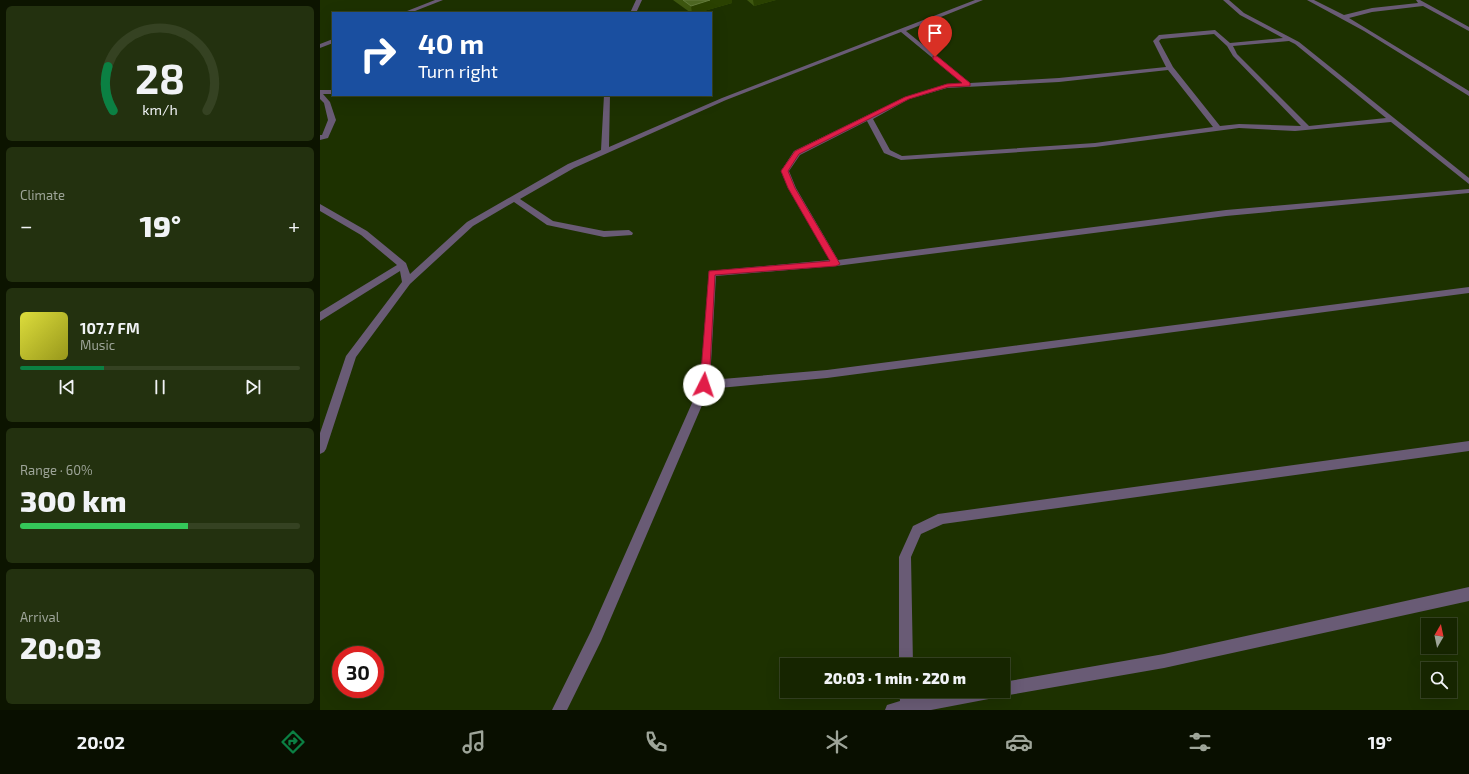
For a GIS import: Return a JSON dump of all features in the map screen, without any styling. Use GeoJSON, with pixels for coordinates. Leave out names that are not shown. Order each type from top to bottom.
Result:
{"type":"FeatureCollection","features":[{"type":"Feature","properties":{"kind":"street"},"geometry":{"type":"LineString","coordinates":[[408,12],[440,0]]}},
{"type":"Feature","properties":{"kind":"street"},"geometry":{"type":"LineString","coordinates":[[633,12],[639,0]]}},
{"type":"Feature","properties":{"kind":"street"},"geometry":{"type":"LineString","coordinates":[[320,449],[350,356],[407,282],[470,224],[571,166],[605,151],[724,99],[980,0]]}},
{"type":"Feature","properties":{"kind":"street"},"geometry":{"type":"LineString","coordinates":[[1226,0],[1242,14],[1297,43],[1469,182]]}},
{"type":"Feature","properties":{"kind":"street"},"geometry":{"type":"LineString","coordinates":[[1310,0],[1324,9],[1344,17],[1399,49],[1469,94]]}},
{"type":"Feature","properties":{"kind":"street"},"geometry":{"type":"LineString","coordinates":[[1416,0],[1469,29]]}},
{"type":"Feature","properties":{"kind":"street"},"geometry":{"type":"LineString","coordinates":[[1344,17],[1372,10],[1424,4]]}},
{"type":"Feature","properties":{"kind":"street"},"geometry":{"type":"LineString","coordinates":[[902,30],[968,84]]}},
{"type":"Feature","properties":{"kind":"street"},"geometry":{"type":"LineString","coordinates":[[1218,129],[1170,68],[1156,41],[1159,37],[1216,32],[1229,45],[1235,56],[1306,127]]}},
{"type":"Feature","properties":{"kind":"street"},"geometry":{"type":"LineString","coordinates":[[1229,45],[1290,39]]}},
{"type":"Feature","properties":{"kind":"street"},"geometry":{"type":"LineString","coordinates":[[320,46],[332,41]]}},
{"type":"Feature","properties":{"kind":"street"},"geometry":{"type":"LineString","coordinates":[[836,264],[792,188],[785,171],[797,153],[907,98],[947,86],[1059,80],[1170,68]]}},
{"type":"Feature","properties":{"kind":"street"},"geometry":{"type":"LineString","coordinates":[[320,94],[332,92]]}},
{"type":"Feature","properties":{"kind":"street"},"geometry":{"type":"LineString","coordinates":[[320,94],[330,108],[332,120],[325,136],[320,138]]}},
{"type":"Feature","properties":{"kind":"street"},"geometry":{"type":"LineString","coordinates":[[605,151],[607,96]]}},
{"type":"Feature","properties":{"kind":"street"},"geometry":{"type":"LineString","coordinates":[[869,118],[887,151],[901,158],[1095,145],[1239,126],[1295,129],[1392,120]]}},
{"type":"Feature","properties":{"kind":"street"},"geometry":{"type":"LineString","coordinates":[[559,710],[596,636],[704,385],[712,273],[836,264],[1226,213],[1469,191]]}},
{"type":"Feature","properties":{"kind":"street"},"geometry":{"type":"LineString","coordinates":[[515,199],[550,223],[604,234],[629,233]]}},
{"type":"Feature","properties":{"kind":"street"},"geometry":{"type":"LineString","coordinates":[[320,206],[364,233],[403,265],[407,282]]}},
{"type":"Feature","properties":{"kind":"street"},"geometry":{"type":"LineString","coordinates":[[320,317],[403,265]]}},
{"type":"Feature","properties":{"kind":"street"},"geometry":{"type":"LineString","coordinates":[[704,385],[828,374],[1469,290]]}},
{"type":"Feature","properties":{"kind":"street"},"geometry":{"type":"LineString","coordinates":[[906,658],[906,557],[917,530],[942,518],[1469,446]]}},
{"type":"Feature","properties":{"kind":"street"},"geometry":{"type":"LineString","coordinates":[[1010,688],[1164,661],[1469,594]]}},
{"type":"Feature","properties":{"kind":"street"},"geometry":{"type":"LineString","coordinates":[[904,698],[902,709],[958,698]]}},
{"type":"Feature","properties":{"kind":"building"},"geometry":{"type":"Polygon","coordinates":[[[683,0],[710,0],[691,6],[683,0]]]}},
{"type":"Feature","properties":{"kind":"route"},"geometry":{"type":"LineString","coordinates":[[704,385],[712,273],[836,264],[792,188],[785,171],[797,153],[907,98],[947,86],[968,84],[935,57]]}}]}
